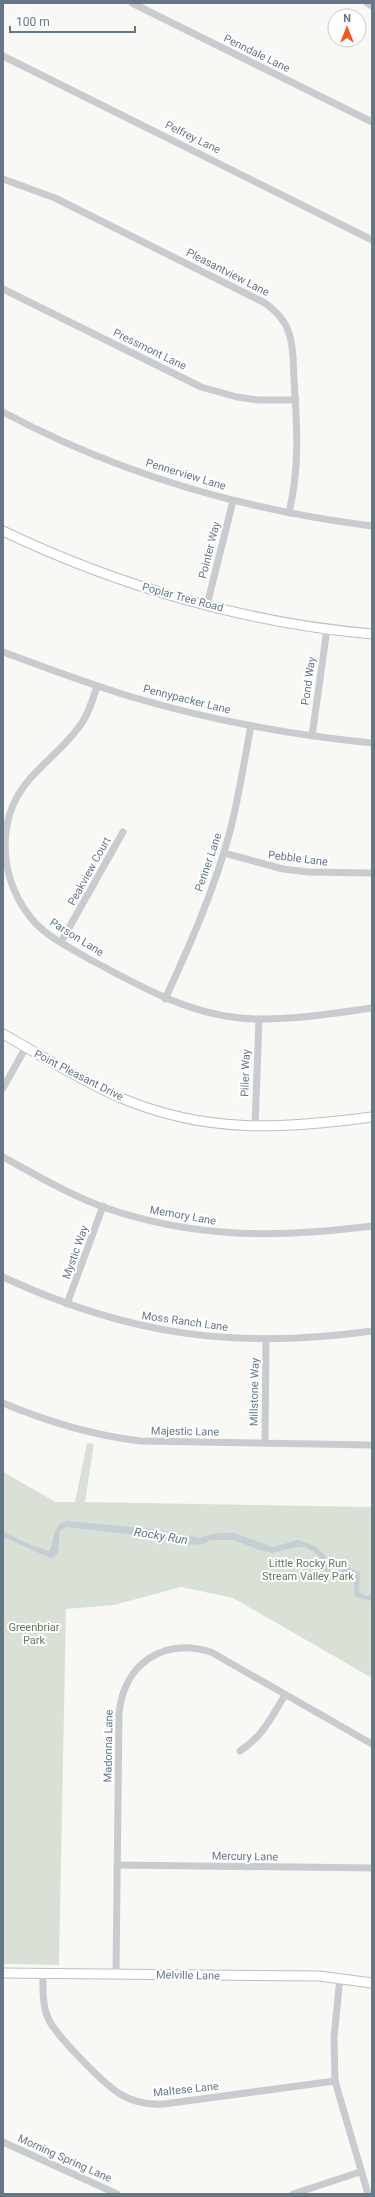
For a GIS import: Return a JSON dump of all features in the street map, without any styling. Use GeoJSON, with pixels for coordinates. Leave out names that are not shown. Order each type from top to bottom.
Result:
{"type":"FeatureCollection","features":[{"type":"Feature","properties":{"kind":"street","name":"Penndale Lane"},"geometry":{"type":"LineString","coordinates":[[132,3],[372,122]]}},
{"type":"Feature","properties":{"kind":"street"},"geometry":{"type":"LineString","coordinates":[[367,3],[372,6]]}},
{"type":"Feature","properties":{"kind":"street","name":"Pelfrey Lane"},"geometry":{"type":"LineString","coordinates":[[3,56],[372,240]]}},
{"type":"Feature","properties":{"kind":"street","name":"Pleasantview Lane"},"geometry":{"type":"LineString","coordinates":[[3,179],[55,198],[265,303],[280,316],[290,334],[292,343],[296,400],[298,459],[289,513]]}},
{"type":"Feature","properties":{"kind":"street","name":"Pressmont Lane"},"geometry":{"type":"LineString","coordinates":[[3,289],[201,387],[237,398],[258,400],[296,400]]}},
{"type":"Feature","properties":{"kind":"street","name":"Pennerview Lane"},"geometry":{"type":"LineString","coordinates":[[3,412],[102,458],[146,474],[233,500],[289,513],[372,526]]}},
{"type":"Feature","properties":{"kind":"street","name":"Pointer Way"},"geometry":{"type":"LineString","coordinates":[[207,605],[233,500]]}},
{"type":"Feature","properties":{"kind":"street","name":"Poplar Tree Road"},"geometry":{"type":"LineString","coordinates":[[3,531],[86,567],[127,582],[207,605],[277,621],[372,634]]}},
{"type":"Feature","properties":{"kind":"street","name":"Pond Way"},"geometry":{"type":"LineString","coordinates":[[312,736],[327,629]]}},
{"type":"Feature","properties":{"kind":"street","name":"Pennypacker Lane"},"geometry":{"type":"LineString","coordinates":[[3,652],[97,686],[176,709],[251,726],[312,736],[372,743]]}},
{"type":"Feature","properties":{"kind":"street","name":"Parson Lane"},"geometry":{"type":"LineString","coordinates":[[97,686],[88,712],[80,726],[34,773],[16,798],[7,825],[5,862],[12,885],[24,909],[43,930],[61,942],[166,999],[215,1014],[258,1019],[314,1016],[372,1008]]}},
{"type":"Feature","properties":{"kind":"street","name":"Penner Lane"},"geometry":{"type":"LineString","coordinates":[[166,999],[214,882],[224,853],[251,726]]}},
{"type":"Feature","properties":{"kind":"street","name":"Peakview Court"},"geometry":{"type":"LineString","coordinates":[[61,942],[123,832]]}},
{"type":"Feature","properties":{"kind":"street","name":"Pebble Lane"},"geometry":{"type":"LineString","coordinates":[[224,853],[283,869],[322,873],[372,873]]}},
{"type":"Feature","properties":{"kind":"street","name":"Piller Way"},"geometry":{"type":"LineString","coordinates":[[254,1127],[258,1019]]}},
{"type":"Feature","properties":{"kind":"street","name":"Point Pleasant Drive"},"geometry":{"type":"LineString","coordinates":[[3,1034],[97,1087],[146,1107],[201,1122],[254,1127],[299,1126],[372,1117]]}},
{"type":"Feature","properties":{"kind":"street"},"geometry":{"type":"LineString","coordinates":[[3,1088],[26,1047]]}},
{"type":"Feature","properties":{"kind":"street","name":"Memory Lane"},"geometry":{"type":"LineString","coordinates":[[3,1157],[54,1185],[103,1206],[174,1226],[246,1234],[319,1233],[372,1226]]}},
{"type":"Feature","properties":{"kind":"street","name":"Mystic Way"},"geometry":{"type":"LineString","coordinates":[[67,1304],[103,1206]]}},
{"type":"Feature","properties":{"kind":"street","name":"Moss Ranch Lane"},"geometry":{"type":"LineString","coordinates":[[3,1277],[67,1304],[115,1319],[163,1330],[214,1337],[266,1340],[300,1339],[372,1331]]}},
{"type":"Feature","properties":{"kind":"street","name":"Millstone Way"},"geometry":{"type":"LineString","coordinates":[[265,1443],[266,1340]]}},
{"type":"Feature","properties":{"kind":"street","name":"Majestic Lane"},"geometry":{"type":"LineString","coordinates":[[3,1403],[59,1425],[107,1437],[140,1441],[372,1445]]}},
{"type":"Feature","properties":{"kind":"street","name":"Madonna Lane"},"geometry":{"type":"LineString","coordinates":[[116,1974],[119,1713],[124,1688],[134,1671],[149,1658],[162,1652],[181,1648],[200,1649],[210,1652],[372,1744]]}},
{"type":"Feature","properties":{"kind":"street"},"geometry":{"type":"LineString","coordinates":[[240,1751],[254,1742],[262,1734],[285,1695]]}},
{"type":"Feature","properties":{"kind":"street","name":"Mercury Lane"},"geometry":{"type":"LineString","coordinates":[[117,1865],[372,1868]]}},
{"type":"Feature","properties":{"kind":"street","name":"Melville Lane"},"geometry":{"type":"LineString","coordinates":[[3,1973],[340,1978],[372,1982]]}},
{"type":"Feature","properties":{"kind":"street","name":"Maltese Lane"},"geometry":{"type":"LineString","coordinates":[[43,1973],[45,2009],[53,2026],[110,2086],[133,2100],[147,2104],[164,2104],[335,2080]]}},
{"type":"Feature","properties":{"kind":"street"},"geometry":{"type":"LineString","coordinates":[[340,1978],[334,2037],[335,2080],[360,2172],[368,2194]]}},
{"type":"Feature","properties":{"kind":"street","name":"Morning Spring Lane"},"geometry":{"type":"LineString","coordinates":[[3,2142],[117,2194]]}},
{"type":"Feature","properties":{"kind":"street"},"geometry":{"type":"LineString","coordinates":[[293,2194],[360,2172]]}},
{"type":"Feature","properties":{"kind":"green space","name":"Little Rocky Run Stream Valley Park"},"geometry":{"type":"Polygon","coordinates":[[[87,1443],[94,1444],[85,1502],[372,1507],[372,1678],[233,1598],[181,1587],[114,1605],[66,1609],[59,1965],[3,1964],[3,1472],[56,1502],[75,1502],[87,1443]]]}},
{"type":"Feature","properties":{"kind":"water","name":"Rocky Run"},"geometry":{"type":"Polygon","coordinates":[[[67,1521],[152,1529],[200,1538],[217,1533],[234,1533],[273,1547],[298,1540],[315,1546],[326,1556],[328,1569],[332,1574],[349,1567],[360,1573],[359,1592],[367,1596],[372,1594],[372,1601],[356,1597],[354,1593],[355,1577],[349,1571],[334,1579],[328,1578],[318,1555],[305,1547],[297,1547],[272,1553],[256,1549],[234,1540],[210,1540],[204,1544],[185,1545],[161,1538],[67,1527],[60,1530],[58,1553],[53,1558],[50,1558],[3,1537],[3,1531],[26,1543],[49,1551],[56,1529],[62,1523],[67,1521]]]}},
{"type":"Feature","properties":{"kind":"park label","name":"Greenbriar Park"},"geometry":{"type":"Point","coordinates":[34,1633]}}]}
